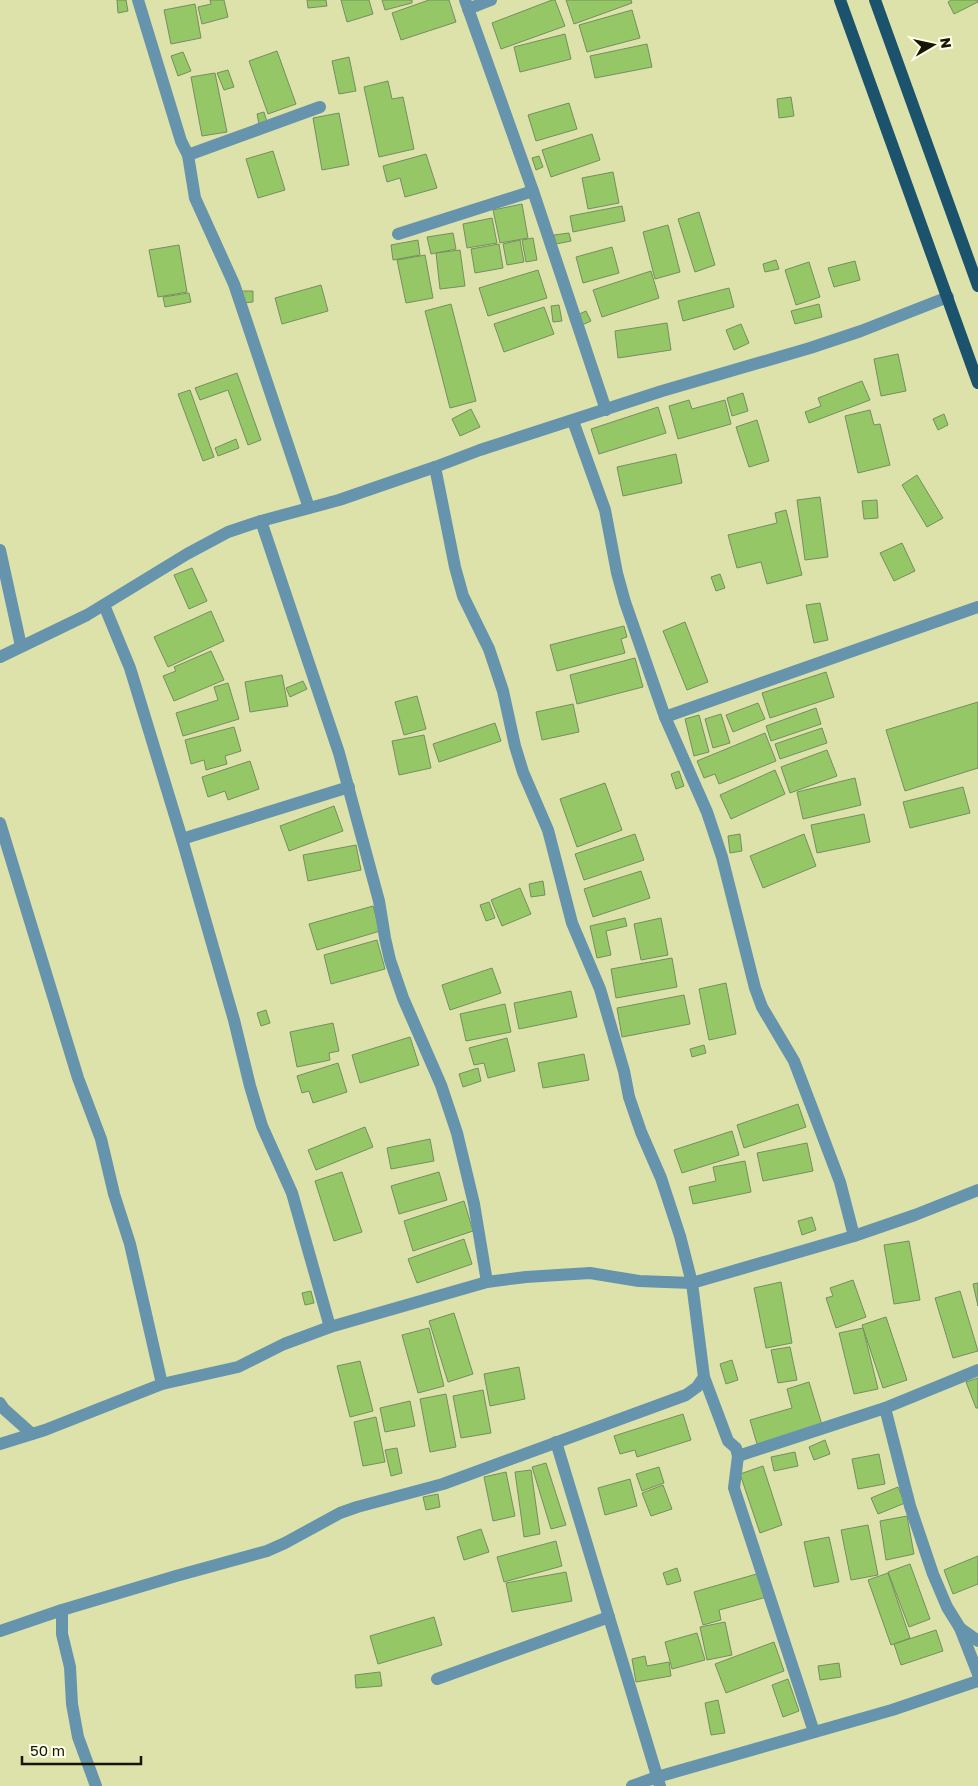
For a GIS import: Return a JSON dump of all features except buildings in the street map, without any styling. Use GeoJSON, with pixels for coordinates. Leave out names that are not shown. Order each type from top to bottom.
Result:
{"type":"FeatureCollection","features":[{"type":"Feature","properties":{"kind":"main road"},"geometry":{"type":"LineString","coordinates":[[840,0],[978,384]]}},
{"type":"Feature","properties":{"kind":"main road"},"geometry":{"type":"LineString","coordinates":[[875,0],[978,286]]}},
{"type":"Feature","properties":{"kind":"street"},"geometry":{"type":"LineString","coordinates":[[138,0],[181,141],[188,155],[196,198],[234,284],[309,508]]}},
{"type":"Feature","properties":{"kind":"street"},"geometry":{"type":"LineString","coordinates":[[491,0],[466,4],[533,191],[606,410]]}},
{"type":"Feature","properties":{"kind":"street"},"geometry":{"type":"LineString","coordinates":[[188,155],[320,107]]}},
{"type":"Feature","properties":{"kind":"street"},"geometry":{"type":"LineString","coordinates":[[398,234],[533,191]]}},
{"type":"Feature","properties":{"kind":"street"},"geometry":{"type":"LineString","coordinates":[[0,657],[87,615],[187,554],[228,532],[339,500],[480,450],[837,339],[948,297]]}},
{"type":"Feature","properties":{"kind":"street"},"geometry":{"type":"LineString","coordinates":[[573,421],[605,510],[617,573],[625,602],[665,717],[707,812],[722,857],[755,988],[762,1007],[798,1071],[840,1182],[854,1236]]}},
{"type":"Feature","properties":{"kind":"street"},"geometry":{"type":"LineString","coordinates":[[435,467],[455,567],[463,596],[489,649],[503,691],[524,772],[548,830],[572,923],[600,990],[624,1071],[629,1097],[641,1132],[667,1194],[680,1236],[692,1283],[704,1377],[728,1440],[736,1448],[738,1456],[734,1488],[814,1732]]}},
{"type":"Feature","properties":{"kind":"street"},"geometry":{"type":"LineString","coordinates":[[262,521],[340,753],[379,901],[390,960],[441,1085],[457,1133],[474,1204],[487,1282]]}},
{"type":"Feature","properties":{"kind":"street"},"geometry":{"type":"LineString","coordinates":[[0,550],[21,646]]}},
{"type":"Feature","properties":{"kind":"street"},"geometry":{"type":"LineString","coordinates":[[104,605],[130,668],[182,839],[262,1126],[292,1193],[330,1327]]}},
{"type":"Feature","properties":{"kind":"street"},"geometry":{"type":"LineString","coordinates":[[665,717],[978,607]]}},
{"type":"Feature","properties":{"kind":"street"},"geometry":{"type":"LineString","coordinates":[[182,839],[349,787]]}},
{"type":"Feature","properties":{"kind":"street"},"geometry":{"type":"LineString","coordinates":[[0,823],[78,1078],[101,1139],[114,1194],[130,1244],[162,1384]]}},
{"type":"Feature","properties":{"kind":"street"},"geometry":{"type":"LineString","coordinates":[[0,1444],[32,1434],[162,1384],[238,1367],[284,1344],[330,1327],[487,1282],[526,1277],[590,1273],[638,1281],[692,1283],[854,1236],[915,1216],[978,1190]]}},
{"type":"Feature","properties":{"kind":"street"},"geometry":{"type":"LineString","coordinates":[[738,1456],[885,1408],[978,1370]]}},
{"type":"Feature","properties":{"kind":"street"},"geometry":{"type":"LineString","coordinates":[[0,1631],[62,1610],[267,1551],[357,1506],[443,1484],[686,1395],[697,1387],[704,1377]]}},
{"type":"Feature","properties":{"kind":"street"},"geometry":{"type":"LineString","coordinates":[[0,1402],[4,1409],[32,1434]]}},
{"type":"Feature","properties":{"kind":"street"},"geometry":{"type":"LineString","coordinates":[[885,1408],[918,1531],[947,1607],[960,1628],[978,1674]]}},
{"type":"Feature","properties":{"kind":"street"},"geometry":{"type":"LineString","coordinates":[[556,1442],[658,1781]]}},
{"type":"Feature","properties":{"kind":"street"},"geometry":{"type":"LineString","coordinates":[[62,1610],[62,1634],[70,1667],[72,1704],[78,1737],[96,1786]]}},
{"type":"Feature","properties":{"kind":"street"},"geometry":{"type":"LineString","coordinates":[[437,1679],[609,1617]]}},
{"type":"Feature","properties":{"kind":"street"},"geometry":{"type":"LineString","coordinates":[[960,1628],[978,1641]]}},
{"type":"Feature","properties":{"kind":"street"},"geometry":{"type":"LineString","coordinates":[[632,1786],[658,1781],[814,1732],[892,1710],[978,1681]]}}]}
